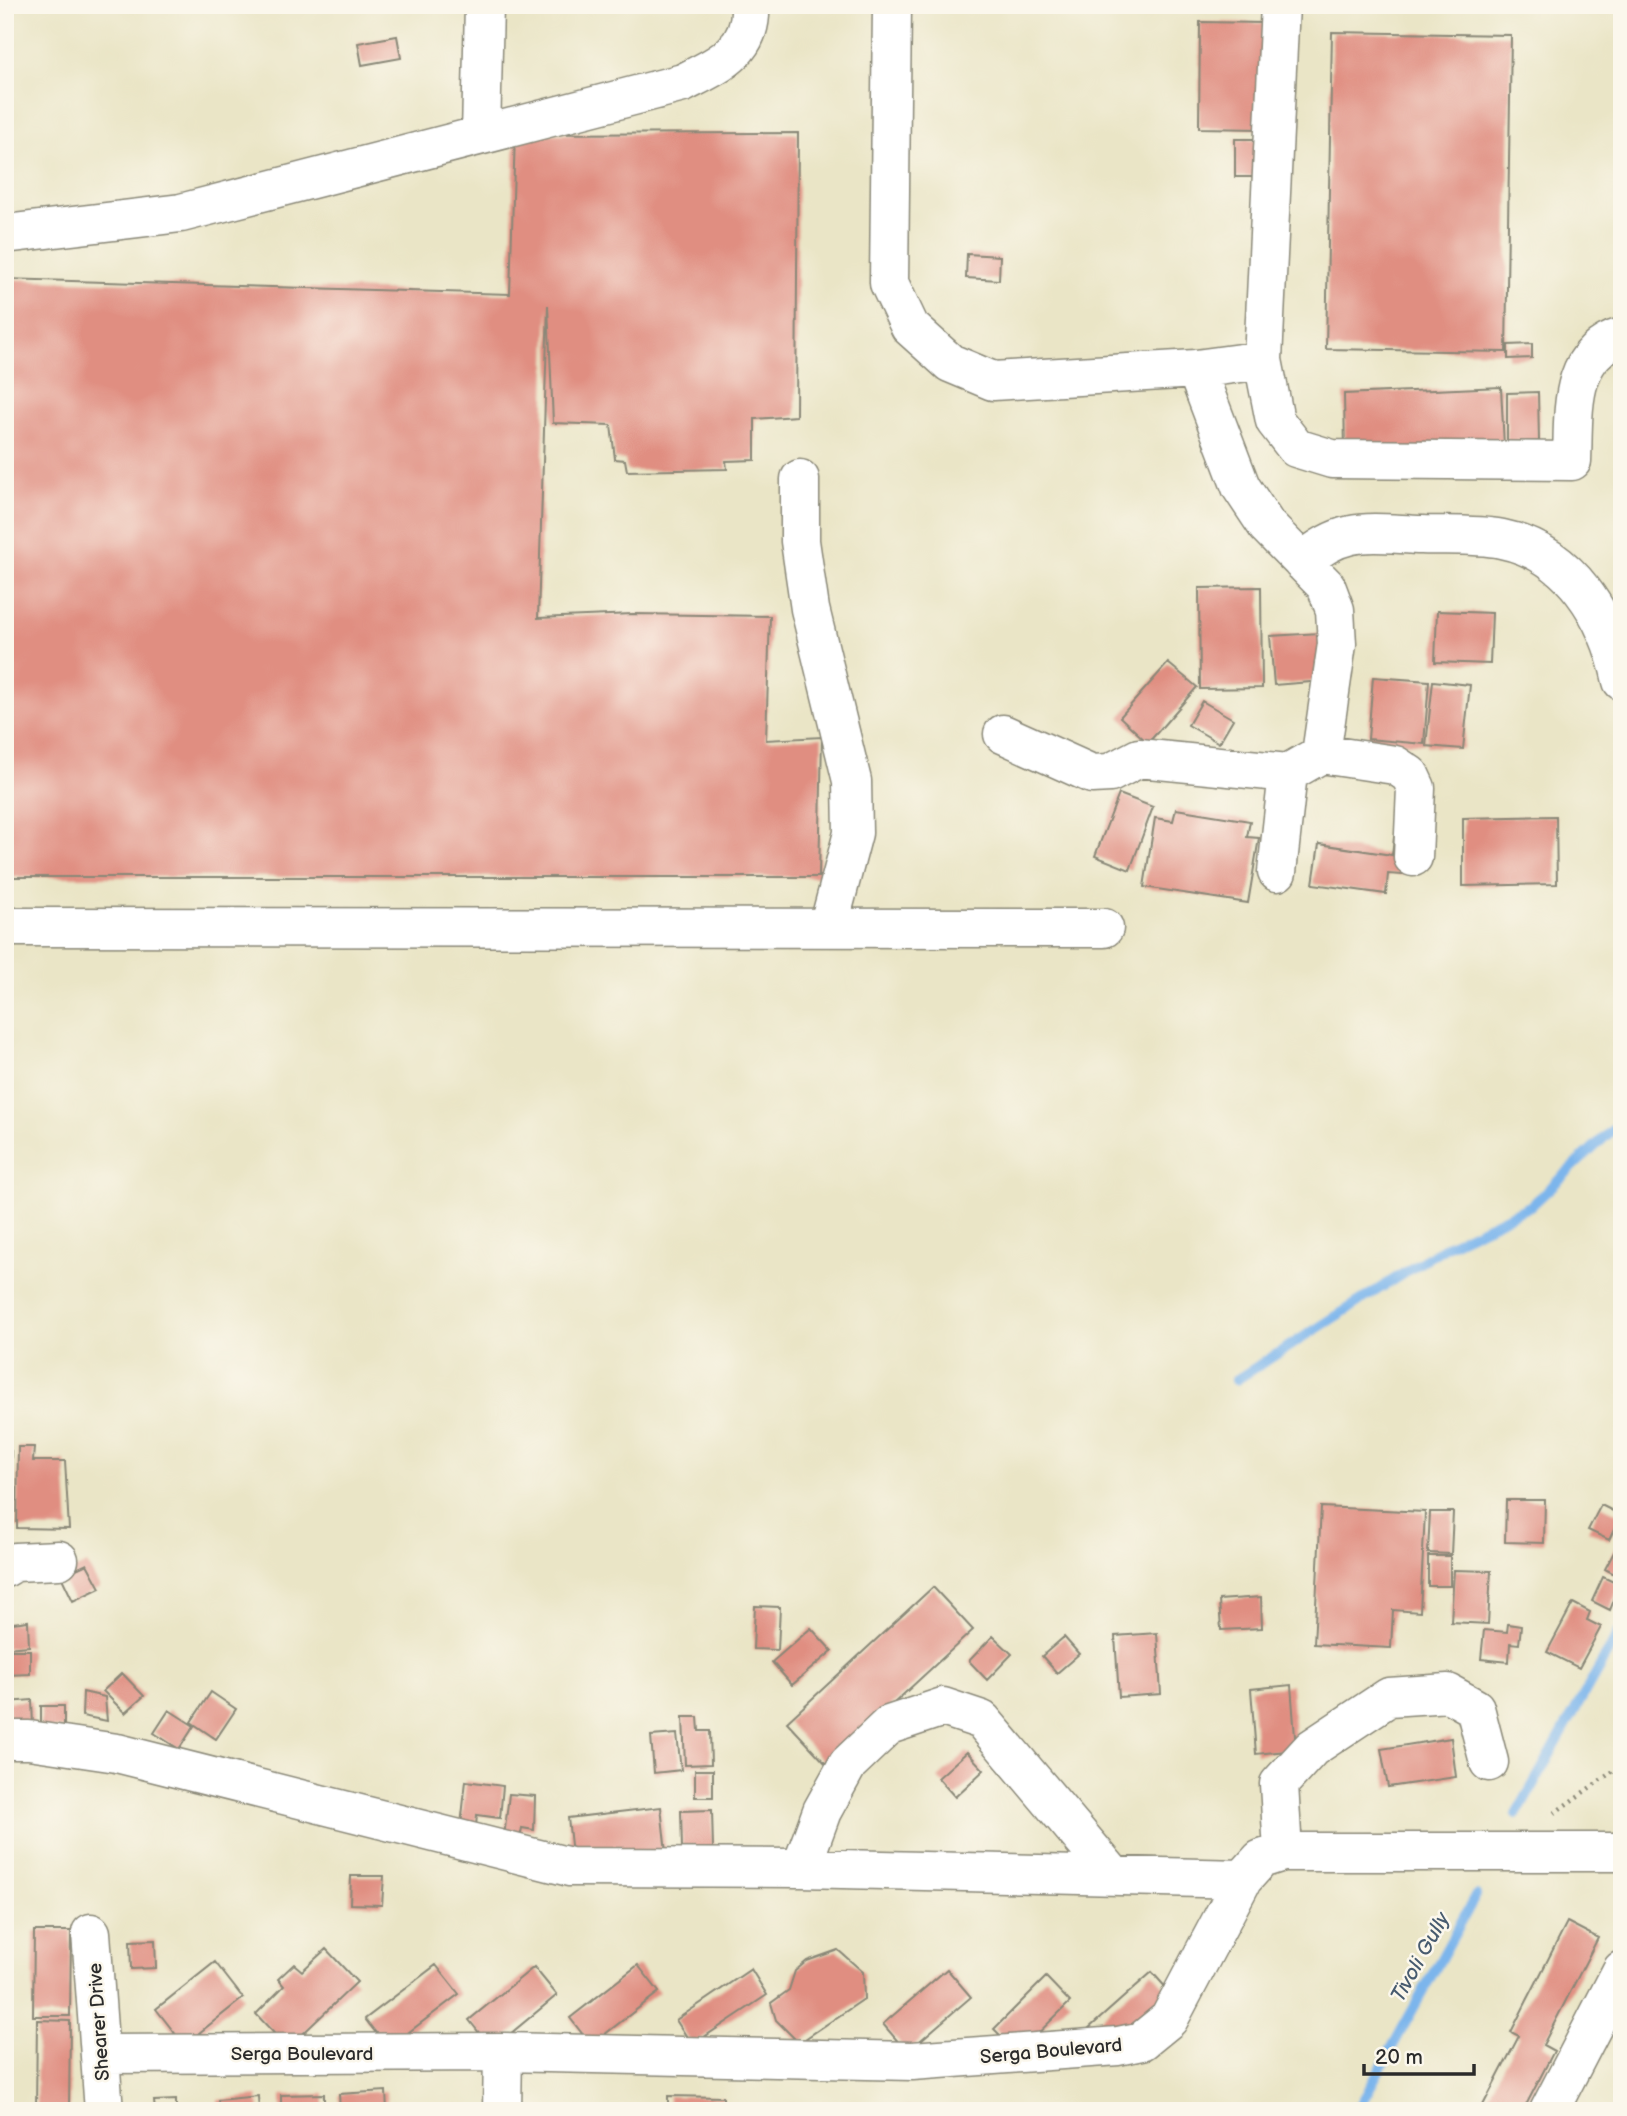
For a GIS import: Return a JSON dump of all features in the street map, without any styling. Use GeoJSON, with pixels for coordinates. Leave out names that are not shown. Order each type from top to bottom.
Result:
{"type":"FeatureCollection","features":[{"type":"Feature","properties":{"kind":"street"},"geometry":{"type":"LineString","coordinates":[[481,135],[484,5]]}},
{"type":"Feature","properties":{"kind":"street"},"geometry":{"type":"LineString","coordinates":[[5,234],[181,213],[683,83],[729,59],[747,36],[750,5]]}},
{"type":"Feature","properties":{"kind":"street"},"geometry":{"type":"LineString","coordinates":[[892,5],[889,283],[910,327],[950,363],[993,380],[1196,369],[1263,360]]}},
{"type":"Feature","properties":{"kind":"street"},"geometry":{"type":"LineString","coordinates":[[1280,5],[1263,360],[1275,421],[1296,448],[1332,458],[1572,461],[1575,393],[1588,357],[1611,340],[1622,337]]}},
{"type":"Feature","properties":{"kind":"street"},"geometry":{"type":"LineString","coordinates":[[1196,369],[1241,487],[1267,526],[1326,586],[1335,610],[1337,644],[1321,754]]}},
{"type":"Feature","properties":{"kind":"street"},"geometry":{"type":"LineString","coordinates":[[800,479],[800,541],[810,609],[852,781],[853,833],[828,928]]}},
{"type":"Feature","properties":{"kind":"street"},"geometry":{"type":"LineString","coordinates":[[1302,562],[1322,544],[1338,536],[1370,533],[1501,539],[1538,551],[1566,572],[1585,591],[1605,624],[1622,681]]}},
{"type":"Feature","properties":{"kind":"street"},"geometry":{"type":"LineString","coordinates":[[1003,734],[1092,774],[1110,773],[1139,758],[1289,772],[1321,754],[1395,765],[1410,775],[1416,788],[1418,810],[1413,857]]}},
{"type":"Feature","properties":{"kind":"street"},"geometry":{"type":"LineString","coordinates":[[1277,872],[1289,772]]}},
{"type":"Feature","properties":{"kind":"street"},"geometry":{"type":"LineString","coordinates":[[5,927],[1104,928]]}},
{"type":"Feature","properties":{"kind":"street"},"geometry":{"type":"LineString","coordinates":[[5,1568],[15,1562],[59,1560]]}},
{"type":"Feature","properties":{"kind":"street"},"geometry":{"type":"LineString","coordinates":[[1283,1852],[1279,1784],[1312,1748],[1389,1696],[1448,1693],[1475,1708],[1489,1762]]}},
{"type":"Feature","properties":{"kind":"street"},"geometry":{"type":"LineString","coordinates":[[802,1868],[822,1811],[848,1764],[889,1726],[943,1707],[982,1720],[1113,1875]]}},
{"type":"Feature","properties":{"kind":"street"},"geometry":{"type":"LineString","coordinates":[[5,1740],[29,1740],[117,1753],[570,1867],[802,1868],[1243,1879]]}},
{"type":"Feature","properties":{"kind":"street","name":"Serga Boulevard"},"geometry":{"type":"LineString","coordinates":[[102,2054],[503,2052],[912,2061],[1118,2046],[1142,2041],[1169,2019],[1243,1879],[1261,1859],[1283,1852],[1622,1852]]}},
{"type":"Feature","properties":{"kind":"street","name":"Shearer Drive"},"geometry":{"type":"LineString","coordinates":[[91,1933],[102,2054],[104,2111]]}},
{"type":"Feature","properties":{"kind":"street"},"geometry":{"type":"LineString","coordinates":[[1549,2111],[1622,1970]]}},
{"type":"Feature","properties":{"kind":"street"},"geometry":{"type":"LineString","coordinates":[[502,2111],[503,2052]]}},
{"type":"Feature","properties":{"kind":"path"},"geometry":{"type":"LineString","coordinates":[[1550,1815],[1622,1765]]}},
{"type":"Feature","properties":{"kind":"building"},"geometry":{"type":"Polygon","coordinates":[[[1200,22],[1264,23],[1262,129],[1199,128],[1200,22]]]}},
{"type":"Feature","properties":{"kind":"building"},"geometry":{"type":"Polygon","coordinates":[[[1332,32],[1511,35],[1506,352],[1326,349],[1332,32]]]}},
{"type":"Feature","properties":{"kind":"building"},"geometry":{"type":"Polygon","coordinates":[[[397,36],[401,58],[362,65],[358,43],[397,36]]]}},
{"type":"Feature","properties":{"kind":"building"},"geometry":{"type":"Polygon","coordinates":[[[798,133],[796,416],[755,419],[755,460],[726,461],[727,469],[627,471],[625,460],[615,459],[611,425],[553,423],[548,305],[538,618],[633,614],[770,616],[766,740],[822,737],[819,877],[5,877],[5,279],[510,294],[515,134],[798,133]]]}},
{"type":"Feature","properties":{"kind":"building"},"geometry":{"type":"Polygon","coordinates":[[[1235,139],[1264,139],[1264,177],[1235,177],[1235,139]]]}},
{"type":"Feature","properties":{"kind":"building"},"geometry":{"type":"Polygon","coordinates":[[[967,254],[1000,256],[999,280],[966,278],[967,254]]]}},
{"type":"Feature","properties":{"kind":"building"},"geometry":{"type":"Polygon","coordinates":[[[1532,344],[1532,358],[1508,359],[1508,345],[1532,344]]]}},
{"type":"Feature","properties":{"kind":"building"},"geometry":{"type":"Polygon","coordinates":[[[1501,387],[1504,446],[1345,453],[1344,394],[1501,387]]]}},
{"type":"Feature","properties":{"kind":"building"},"geometry":{"type":"Polygon","coordinates":[[[1538,392],[1539,441],[1507,442],[1507,393],[1538,392]]]}},
{"type":"Feature","properties":{"kind":"building"},"geometry":{"type":"Polygon","coordinates":[[[1261,587],[1262,688],[1200,689],[1199,588],[1261,587]]]}},
{"type":"Feature","properties":{"kind":"building"},"geometry":{"type":"Polygon","coordinates":[[[1437,611],[1492,613],[1490,664],[1435,662],[1437,611]]]}},
{"type":"Feature","properties":{"kind":"building"},"geometry":{"type":"Polygon","coordinates":[[[1320,633],[1323,681],[1274,685],[1270,636],[1320,633]]]}},
{"type":"Feature","properties":{"kind":"building"},"geometry":{"type":"Polygon","coordinates":[[[1168,663],[1197,687],[1148,743],[1120,717],[1168,663]]]}},
{"type":"Feature","properties":{"kind":"building"},"geometry":{"type":"Polygon","coordinates":[[[1373,677],[1429,681],[1424,744],[1368,739],[1373,677]]]}},
{"type":"Feature","properties":{"kind":"building"},"geometry":{"type":"Polygon","coordinates":[[[1433,681],[1470,685],[1463,749],[1426,746],[1433,681]]]}},
{"type":"Feature","properties":{"kind":"building"},"geometry":{"type":"Polygon","coordinates":[[[1202,701],[1233,719],[1219,743],[1188,725],[1202,701]]]}},
{"type":"Feature","properties":{"kind":"building"},"geometry":{"type":"Polygon","coordinates":[[[1119,794],[1153,807],[1130,870],[1095,856],[1119,794]]]}},
{"type":"Feature","properties":{"kind":"building"},"geometry":{"type":"Polygon","coordinates":[[[1176,809],[1250,821],[1247,837],[1259,838],[1248,903],[1144,887],[1155,818],[1173,821],[1176,809]]]}},
{"type":"Feature","properties":{"kind":"building"},"geometry":{"type":"Polygon","coordinates":[[[1556,816],[1557,884],[1463,886],[1463,818],[1556,816]]]}},
{"type":"Feature","properties":{"kind":"building"},"geometry":{"type":"Polygon","coordinates":[[[1394,837],[1407,838],[1402,875],[1388,874],[1386,894],[1313,884],[1319,844],[1392,855],[1394,837]]]}},
{"type":"Feature","properties":{"kind":"building"},"geometry":{"type":"Polygon","coordinates":[[[18,1447],[34,1447],[33,1461],[65,1461],[69,1529],[17,1528],[18,1447]]]}},
{"type":"Feature","properties":{"kind":"building"},"geometry":{"type":"Polygon","coordinates":[[[5,1451],[11,1451],[10,1530],[5,1530],[5,1451]]]}},
{"type":"Feature","properties":{"kind":"building"},"geometry":{"type":"Polygon","coordinates":[[[1506,1500],[1545,1500],[1544,1543],[1505,1542],[1506,1500]]]}},
{"type":"Feature","properties":{"kind":"building"},"geometry":{"type":"Polygon","coordinates":[[[1601,1505],[1621,1515],[1609,1540],[1588,1530],[1601,1505]]]}},
{"type":"Feature","properties":{"kind":"building"},"geometry":{"type":"Polygon","coordinates":[[[1321,1507],[1425,1512],[1420,1612],[1393,1610],[1391,1648],[1314,1644],[1321,1507]]]}},
{"type":"Feature","properties":{"kind":"building"},"geometry":{"type":"Polygon","coordinates":[[[1430,1512],[1453,1512],[1451,1554],[1428,1553],[1430,1512]]]}},
{"type":"Feature","properties":{"kind":"building"},"geometry":{"type":"Polygon","coordinates":[[[1622,1537],[1622,1578],[1605,1569],[1622,1537]]]}},
{"type":"Feature","properties":{"kind":"building"},"geometry":{"type":"Polygon","coordinates":[[[1428,1556],[1450,1556],[1450,1586],[1428,1586],[1428,1556]]]}},
{"type":"Feature","properties":{"kind":"building"},"geometry":{"type":"Polygon","coordinates":[[[87,1564],[100,1588],[73,1601],[61,1576],[87,1564]]]}},
{"type":"Feature","properties":{"kind":"building"},"geometry":{"type":"Polygon","coordinates":[[[1454,1570],[1491,1571],[1488,1624],[1451,1622],[1454,1570]]]}},
{"type":"Feature","properties":{"kind":"building"},"geometry":{"type":"Polygon","coordinates":[[[1603,1577],[1620,1585],[1610,1610],[1592,1601],[1603,1577]]]}},
{"type":"Feature","properties":{"kind":"building"},"geometry":{"type":"Polygon","coordinates":[[[933,1587],[973,1630],[827,1765],[787,1722],[933,1587]]]}},
{"type":"Feature","properties":{"kind":"building"},"geometry":{"type":"Polygon","coordinates":[[[1261,1597],[1262,1628],[1221,1630],[1219,1600],[1261,1597]]]}},
{"type":"Feature","properties":{"kind":"building"},"geometry":{"type":"Polygon","coordinates":[[[1573,1603],[1590,1612],[1587,1620],[1601,1627],[1579,1668],[1547,1652],[1573,1603]]]}},
{"type":"Feature","properties":{"kind":"building"},"geometry":{"type":"Polygon","coordinates":[[[755,1606],[780,1607],[778,1650],[753,1649],[755,1606]]]}},
{"type":"Feature","properties":{"kind":"building"},"geometry":{"type":"Polygon","coordinates":[[[28,1621],[29,1646],[6,1648],[5,1624],[28,1621]]]}},
{"type":"Feature","properties":{"kind":"building"},"geometry":{"type":"Polygon","coordinates":[[[1508,1624],[1521,1626],[1519,1644],[1510,1643],[1509,1662],[1481,1659],[1484,1630],[1507,1632],[1508,1624]]]}},
{"type":"Feature","properties":{"kind":"building"},"geometry":{"type":"Polygon","coordinates":[[[811,1628],[832,1651],[792,1685],[772,1662],[811,1628]]]}},
{"type":"Feature","properties":{"kind":"building"},"geometry":{"type":"Polygon","coordinates":[[[1157,1633],[1161,1694],[1119,1697],[1115,1636],[1157,1633]]]}},
{"type":"Feature","properties":{"kind":"building"},"geometry":{"type":"Polygon","coordinates":[[[993,1636],[1012,1654],[987,1680],[969,1661],[993,1636]]]}},
{"type":"Feature","properties":{"kind":"building"},"geometry":{"type":"Polygon","coordinates":[[[1064,1637],[1079,1654],[1057,1673],[1042,1656],[1064,1637]]]}},
{"type":"Feature","properties":{"kind":"building"},"geometry":{"type":"Polygon","coordinates":[[[5,1650],[30,1650],[30,1674],[5,1675],[5,1650]]]}},
{"type":"Feature","properties":{"kind":"building"},"geometry":{"type":"Polygon","coordinates":[[[122,1673],[144,1696],[125,1713],[103,1691],[122,1673]]]}},
{"type":"Feature","properties":{"kind":"building"},"geometry":{"type":"Polygon","coordinates":[[[1291,1685],[1296,1750],[1256,1754],[1251,1689],[1291,1685]]]}},
{"type":"Feature","properties":{"kind":"building"},"geometry":{"type":"Polygon","coordinates":[[[83,1692],[105,1697],[107,1721],[82,1716],[83,1692]]]}},
{"type":"Feature","properties":{"kind":"building"},"geometry":{"type":"Polygon","coordinates":[[[211,1692],[236,1709],[216,1739],[191,1722],[211,1692]]]}},
{"type":"Feature","properties":{"kind":"building"},"geometry":{"type":"Polygon","coordinates":[[[32,1700],[33,1726],[10,1728],[8,1702],[32,1700]]]}},
{"type":"Feature","properties":{"kind":"building"},"geometry":{"type":"Polygon","coordinates":[[[41,1706],[64,1706],[64,1728],[41,1729],[41,1706]]]}},
{"type":"Feature","properties":{"kind":"building"},"geometry":{"type":"Polygon","coordinates":[[[169,1710],[194,1726],[179,1749],[154,1733],[169,1710]]]}},
{"type":"Feature","properties":{"kind":"building"},"geometry":{"type":"Polygon","coordinates":[[[683,1717],[698,1717],[699,1731],[710,1731],[711,1764],[685,1765],[683,1717]]]}},
{"type":"Feature","properties":{"kind":"building"},"geometry":{"type":"Polygon","coordinates":[[[677,1734],[681,1770],[654,1773],[651,1736],[677,1734]]]}},
{"type":"Feature","properties":{"kind":"building"},"geometry":{"type":"Polygon","coordinates":[[[1451,1738],[1456,1777],[1388,1787],[1381,1749],[1451,1738]]]}},
{"type":"Feature","properties":{"kind":"building"},"geometry":{"type":"Polygon","coordinates":[[[967,1752],[984,1770],[955,1797],[938,1778],[967,1752]]]}},
{"type":"Feature","properties":{"kind":"building"},"geometry":{"type":"Polygon","coordinates":[[[695,1770],[713,1770],[713,1797],[695,1797],[695,1770]]]}},
{"type":"Feature","properties":{"kind":"building"},"geometry":{"type":"Polygon","coordinates":[[[466,1781],[503,1786],[500,1818],[477,1815],[476,1826],[461,1825],[466,1781]]]}},
{"type":"Feature","properties":{"kind":"building"},"geometry":{"type":"Polygon","coordinates":[[[509,1794],[535,1796],[534,1830],[522,1828],[520,1838],[504,1838],[509,1794]]]}},
{"type":"Feature","properties":{"kind":"building"},"geometry":{"type":"Polygon","coordinates":[[[661,1807],[666,1853],[573,1863],[568,1818],[661,1807]]]}},
{"type":"Feature","properties":{"kind":"building"},"geometry":{"type":"Polygon","coordinates":[[[712,1810],[713,1848],[682,1849],[681,1811],[712,1810]]]}},
{"type":"Feature","properties":{"kind":"building"},"geometry":{"type":"Polygon","coordinates":[[[351,1876],[384,1876],[382,1905],[350,1904],[351,1876]]]}},
{"type":"Feature","properties":{"kind":"building"},"geometry":{"type":"Polygon","coordinates":[[[1567,1922],[1598,1938],[1543,2045],[1554,2051],[1523,2111],[1480,2111],[1519,2036],[1511,2032],[1567,1922]]]}},
{"type":"Feature","properties":{"kind":"building"},"geometry":{"type":"Polygon","coordinates":[[[34,1931],[71,1931],[70,2016],[33,2016],[34,1931]]]}},
{"type":"Feature","properties":{"kind":"building"},"geometry":{"type":"Polygon","coordinates":[[[155,1940],[156,1968],[131,1969],[130,1941],[155,1940]]]}},
{"type":"Feature","properties":{"kind":"building"},"geometry":{"type":"Polygon","coordinates":[[[326,1949],[357,1982],[288,2048],[256,2014],[284,1986],[278,1979],[294,1964],[302,1971],[326,1949]]]}},
{"type":"Feature","properties":{"kind":"building"},"geometry":{"type":"Polygon","coordinates":[[[838,1950],[863,1972],[864,1999],[799,2043],[776,2020],[771,2003],[789,1990],[795,1971],[807,1961],[838,1950]]]}},
{"type":"Feature","properties":{"kind":"building"},"geometry":{"type":"Polygon","coordinates":[[[215,1962],[243,1998],[184,2045],[156,2009],[215,1962]]]}},
{"type":"Feature","properties":{"kind":"building"},"geometry":{"type":"Polygon","coordinates":[[[436,1965],[459,1994],[388,2048],[365,2019],[436,1965]]]}},
{"type":"Feature","properties":{"kind":"building"},"geometry":{"type":"Polygon","coordinates":[[[638,1965],[659,1992],[591,2045],[570,2018],[638,1965]]]}},
{"type":"Feature","properties":{"kind":"building"},"geometry":{"type":"Polygon","coordinates":[[[534,1967],[557,1995],[492,2049],[469,2020],[534,1967]]]}},
{"type":"Feature","properties":{"kind":"building"},"geometry":{"type":"Polygon","coordinates":[[[751,1969],[767,1995],[692,2045],[676,2020],[751,1969]]]}},
{"type":"Feature","properties":{"kind":"building"},"geometry":{"type":"Polygon","coordinates":[[[947,1969],[971,1997],[907,2052],[883,2024],[947,1969]]]}},
{"type":"Feature","properties":{"kind":"building"},"geometry":{"type":"Polygon","coordinates":[[[1152,1972],[1176,1999],[1125,2043],[1088,2029],[1152,1972]]]}},
{"type":"Feature","properties":{"kind":"building"},"geometry":{"type":"Polygon","coordinates":[[[1046,1977],[1070,2002],[1018,2053],[994,2029],[1046,1977]]]}},
{"type":"Feature","properties":{"kind":"building"},"geometry":{"type":"Polygon","coordinates":[[[37,2020],[70,2021],[69,2111],[36,2111],[37,2020]]]}},
{"type":"Feature","properties":{"kind":"building"},"geometry":{"type":"Polygon","coordinates":[[[386,2091],[387,2111],[340,2111],[339,2094],[386,2091]]]}},
{"type":"Feature","properties":{"kind":"building"},"geometry":{"type":"Polygon","coordinates":[[[324,2094],[324,2111],[281,2111],[281,2095],[324,2094]]]}},
{"type":"Feature","properties":{"kind":"building"},"geometry":{"type":"Polygon","coordinates":[[[258,2096],[259,2111],[219,2111],[218,2100],[258,2096]]]}},
{"type":"Feature","properties":{"kind":"building"},"geometry":{"type":"Polygon","coordinates":[[[668,2096],[723,2097],[723,2111],[668,2111],[668,2096]]]}},
{"type":"Feature","properties":{"kind":"building"},"geometry":{"type":"Polygon","coordinates":[[[176,2100],[176,2111],[155,2111],[154,2101],[176,2100]]]}},
{"type":"Feature","properties":{"kind":"building"},"geometry":{"type":"Polygon","coordinates":[[[794,2107],[999,2108],[999,2111],[794,2111],[794,2107]]]}},
{"type":"Feature","properties":{"kind":"waterway"},"geometry":{"type":"LineString","coordinates":[[1236,1380],[1448,1245],[1532,1205],[1622,1121]]}},
{"type":"Feature","properties":{"kind":"waterway","name":"Tivoli Gully"},"geometry":{"type":"LineString","coordinates":[[1516,1815],[1622,1627]]}},
{"type":"Feature","properties":{"kind":"waterway","name":"Tivoli Gully"},"geometry":{"type":"LineString","coordinates":[[1357,2111],[1476,1895]]}}]}
